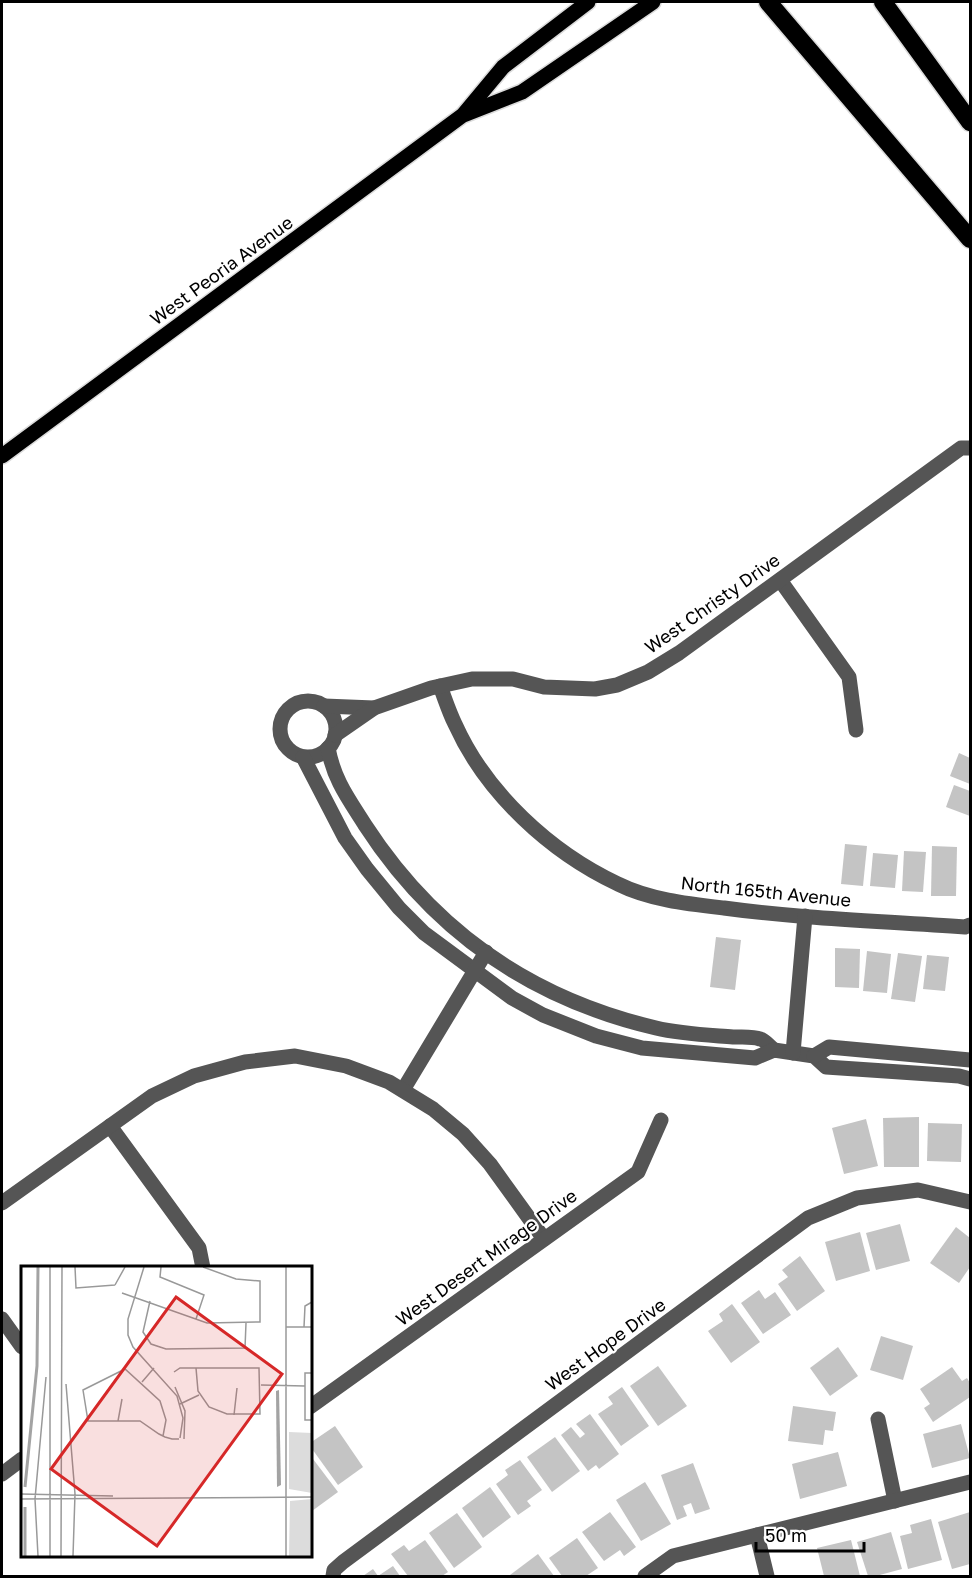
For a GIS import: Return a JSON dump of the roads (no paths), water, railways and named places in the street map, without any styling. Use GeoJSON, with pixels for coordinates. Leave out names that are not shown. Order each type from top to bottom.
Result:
{"type":"FeatureCollection","features":[{"type":"Feature","properties":{"kind":"highway"},"geometry":{"type":"LineString","coordinates":[[768,2],[970,239]]}},
{"type":"Feature","properties":{"kind":"highway"},"geometry":{"type":"LineString","coordinates":[[883,2],[970,122]]}},
{"type":"Feature","properties":{"kind":"main road","name":"West Peoria Avenue"},"geometry":{"type":"LineString","coordinates":[[2,456],[463,115],[503,67],[588,2]]}},
{"type":"Feature","properties":{"kind":"main road","name":"West Peoria Avenue"},"geometry":{"type":"LineString","coordinates":[[463,115],[522,92],[653,2]]}},
{"type":"Feature","properties":{"kind":"street","name":"West Christy Drive"},"geometry":{"type":"LineString","coordinates":[[374,708],[440,686],[472,679],[513,679],[544,687],[595,689],[617,685],[648,672],[678,653],[961,448],[970,448]]}},
{"type":"Feature","properties":{"kind":"street"},"geometry":{"type":"LineString","coordinates":[[780,580],[849,676],[856,730]]}},
{"type":"Feature","properties":{"kind":"street","name":"North 165th Avenue"},"geometry":{"type":"LineString","coordinates":[[440,686],[455,725],[499,794],[529,824],[576,860],[619,885],[673,901],[762,913],[965,927],[970,925]]}},
{"type":"Feature","properties":{"kind":"street"},"geometry":{"type":"LineString","coordinates":[[374,708],[332,742],[313,757],[303,757],[288,749],[282,742],[280,724],[283,715],[297,703],[316,702],[331,713],[335,722],[332,742],[332,769],[383,852],[405,880],[434,910],[486,952],[534,985],[580,1005],[618,1019],[660,1029],[761,1039],[774,1050]]}},
{"type":"Feature","properties":{"kind":"street"},"geometry":{"type":"LineString","coordinates":[[324,706],[374,708]]}},
{"type":"Feature","properties":{"kind":"street"},"geometry":{"type":"LineString","coordinates":[[303,757],[345,838],[367,870],[399,908],[424,933],[474,972],[512,998],[543,1015],[596,1036],[642,1048],[754,1058],[774,1050],[814,1056],[826,1067],[959,1076],[970,1079]]}},
{"type":"Feature","properties":{"kind":"street"},"geometry":{"type":"LineString","coordinates":[[793,1053],[805,916]]}},
{"type":"Feature","properties":{"kind":"street"},"geometry":{"type":"LineString","coordinates":[[403,1090],[486,952]]}},
{"type":"Feature","properties":{"kind":"street"},"geometry":{"type":"LineString","coordinates":[[814,1056],[829,1047],[970,1060]]}},
{"type":"Feature","properties":{"kind":"street"},"geometry":{"type":"LineString","coordinates":[[2,1203],[152,1096],[194,1076],[245,1062],[295,1056],[346,1066],[389,1082],[433,1109],[463,1134],[490,1164],[544,1239]]}},
{"type":"Feature","properties":{"kind":"street","name":"West Desert Mirage Drive"},"geometry":{"type":"LineString","coordinates":[[312,1406],[638,1172],[661,1120]]}},
{"type":"Feature","properties":{"kind":"street"},"geometry":{"type":"LineString","coordinates":[[110,1126],[199,1248],[203,1266]]}},
{"type":"Feature","properties":{"kind":"street","name":"West Hope Drive"},"geometry":{"type":"LineString","coordinates":[[334,1573],[352,1555],[808,1218],[857,1198],[918,1190],[970,1202]]}},
{"type":"Feature","properties":{"kind":"street"},"geometry":{"type":"LineString","coordinates":[[2,1318],[21,1346]]}},
{"type":"Feature","properties":{"kind":"street"},"geometry":{"type":"LineString","coordinates":[[878,1419],[895,1501]]}},
{"type":"Feature","properties":{"kind":"street"},"geometry":{"type":"LineString","coordinates":[[2,1474],[21,1460]]}},
{"type":"Feature","properties":{"kind":"street"},"geometry":{"type":"LineString","coordinates":[[645,1576],[673,1556],[970,1482]]}},
{"type":"Feature","properties":{"kind":"street"},"geometry":{"type":"LineString","coordinates":[[757,1535],[767,1576]]}}]}
